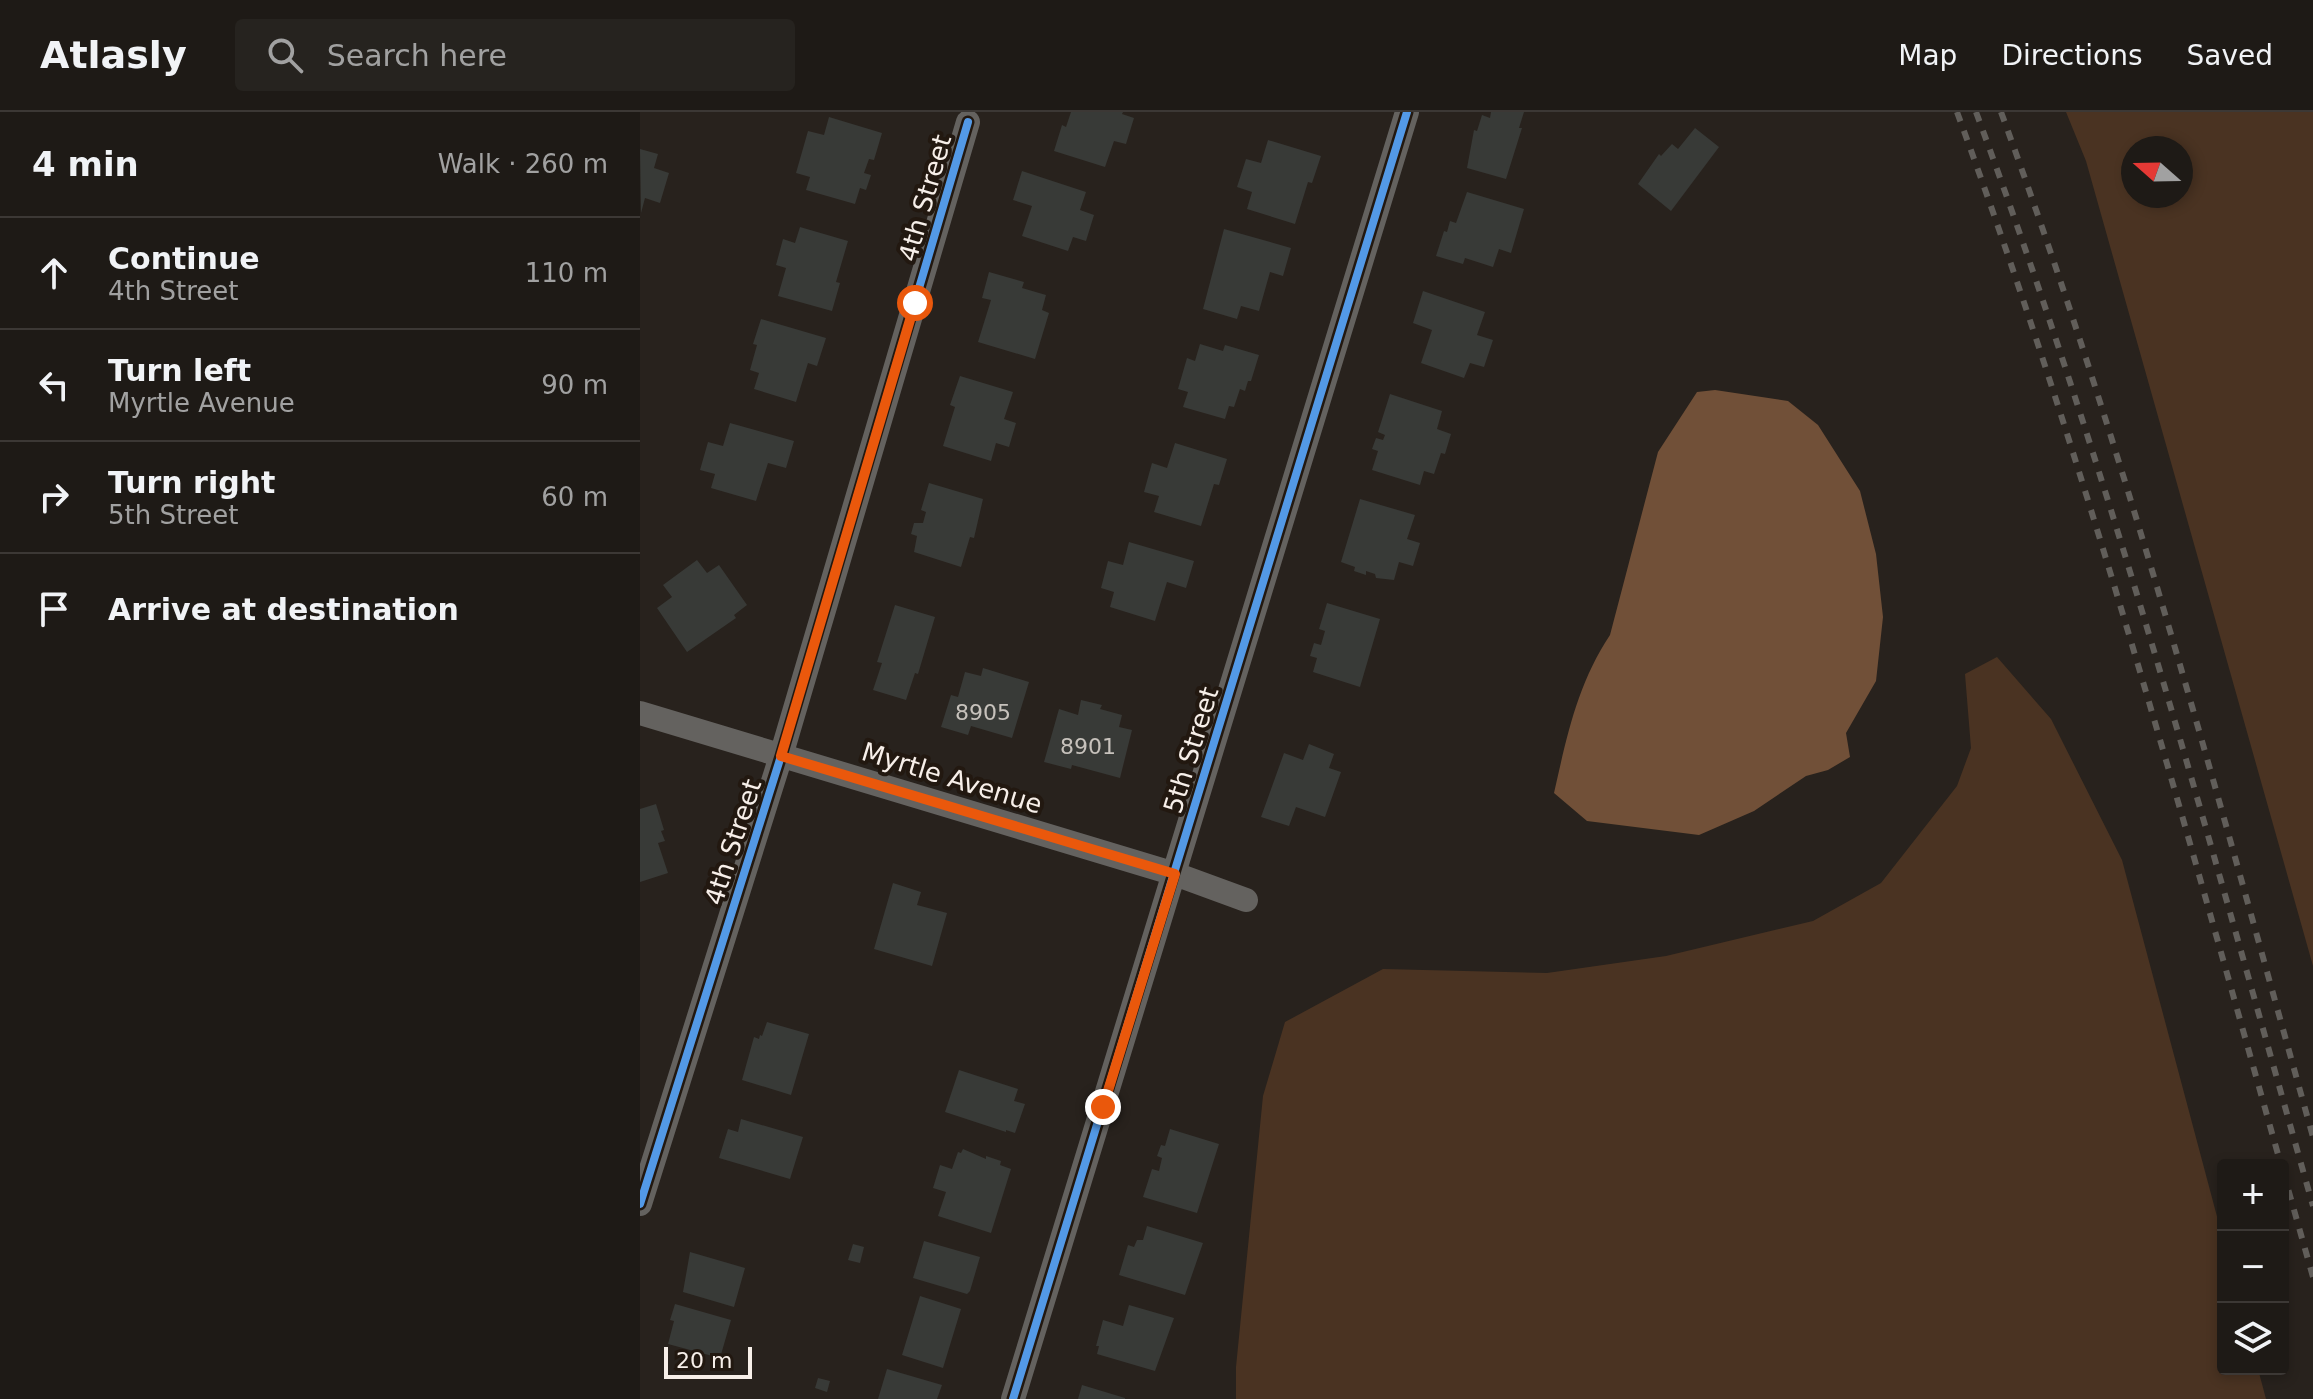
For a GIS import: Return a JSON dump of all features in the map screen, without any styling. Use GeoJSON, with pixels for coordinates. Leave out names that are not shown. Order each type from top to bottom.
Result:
{"type":"FeatureCollection","features":[{"type":"Feature","properties":{"kind":"street","name":"5th Street"},"geometry":{"type":"LineString","coordinates":[[1013,1399],[1407,112]]}},
{"type":"Feature","properties":{"kind":"street","name":"4th Street"},"geometry":{"type":"LineString","coordinates":[[640,1204],[781,756],[968,122]]}},
{"type":"Feature","properties":{"kind":"street","name":"Myrtle Avenue"},"geometry":{"type":"LineString","coordinates":[[640,713],[1175,874],[1246,900]]}},
{"type":"Feature","properties":{"kind":"shaded area"},"geometry":{"type":"Polygon","coordinates":[[[2066,112],[2313,112],[2313,966],[2086,161],[2066,112]]]}},
{"type":"Feature","properties":{"kind":"shaded area"},"geometry":{"type":"Polygon","coordinates":[[[1715,390],[1788,401],[1818,425],[1860,491],[1876,554],[1883,617],[1876,681],[1846,733],[1850,757],[1828,770],[1806,776],[1754,811],[1699,835],[1587,821],[1554,793],[1574,711],[1589,673],[1610,635],[1658,452],[1697,392],[1715,390]]]}},
{"type":"Feature","properties":{"kind":"shaded area"},"geometry":{"type":"Polygon","coordinates":[[[1997,657],[2051,719],[2122,860],[2217,1216],[2217,1375],[2260,1375],[2266,1399],[1236,1399],[1236,1367],[1263,1096],[1285,1022],[1383,969],[1547,973],[1666,956],[1813,921],[1881,883],[1957,786],[1971,748],[1965,674],[1997,657]]]}},
{"type":"Feature","properties":{"kind":"building"},"geometry":{"type":"Polygon","coordinates":[[[1071,112],[1123,112],[1134,118],[1126,144],[1114,141],[1105,167],[1054,151],[1062,125],[1066,127],[1071,112]]]}},
{"type":"Feature","properties":{"kind":"building"},"geometry":{"type":"Polygon","coordinates":[[[1491,112],[1524,112],[1506,179],[1467,168],[1474,130],[1477,131],[1482,115],[1490,118],[1491,112]]]}},
{"type":"Feature","properties":{"kind":"building"},"geometry":{"type":"Polygon","coordinates":[[[829,117],[882,133],[874,160],[869,159],[864,173],[871,175],[866,190],[860,188],[855,204],[806,190],[810,177],[796,173],[808,131],[824,135],[829,117]]]}},
{"type":"Feature","properties":{"kind":"building"},"geometry":{"type":"Polygon","coordinates":[[[1695,128],[1719,147],[1671,211],[1638,184],[1659,154],[1661,156],[1672,144],[1678,149],[1695,128]]]}},
{"type":"Feature","properties":{"kind":"building"},"geometry":{"type":"Polygon","coordinates":[[[1268,140],[1321,156],[1312,183],[1308,182],[1295,224],[1247,209],[1252,192],[1237,187],[1246,159],[1261,163],[1268,140]]]}},
{"type":"Feature","properties":{"kind":"building"},"geometry":{"type":"Polygon","coordinates":[[[640,149],[658,154],[654,168],[669,173],[660,203],[645,198],[641,213],[640,149]]]}},
{"type":"Feature","properties":{"kind":"building"},"geometry":{"type":"Polygon","coordinates":[[[1022,171],[1086,192],[1080,210],[1094,215],[1086,241],[1073,237],[1068,251],[1022,236],[1032,206],[1013,200],[1022,171]]]}},
{"type":"Feature","properties":{"kind":"building"},"geometry":{"type":"Polygon","coordinates":[[[1467,192],[1524,209],[1511,253],[1499,249],[1493,267],[1465,258],[1463,264],[1436,256],[1444,231],[1447,232],[1450,221],[1456,223],[1467,192]]]}},
{"type":"Feature","properties":{"kind":"building"},"geometry":{"type":"Polygon","coordinates":[[[800,227],[848,241],[836,282],[840,283],[832,311],[778,296],[786,268],[776,265],[783,239],[795,243],[800,227]]]}},
{"type":"Feature","properties":{"kind":"building"},"geometry":{"type":"Polygon","coordinates":[[[1224,229],[1291,248],[1283,276],[1270,272],[1259,311],[1241,306],[1237,319],[1203,309],[1224,229]]]}},
{"type":"Feature","properties":{"kind":"building"},"geometry":{"type":"Polygon","coordinates":[[[989,272],[1024,282],[1022,288],[1046,295],[1042,310],[1049,313],[1035,359],[978,342],[991,300],[982,298],[989,272]]]}},
{"type":"Feature","properties":{"kind":"building"},"geometry":{"type":"Polygon","coordinates":[[[1423,291],[1485,312],[1477,335],[1493,340],[1484,367],[1470,363],[1464,378],[1421,363],[1432,330],[1413,323],[1423,291]]]}},
{"type":"Feature","properties":{"kind":"building"},"geometry":{"type":"Polygon","coordinates":[[[761,319],[826,338],[817,366],[808,363],[796,402],[754,389],[759,373],[750,370],[757,345],[753,344],[761,319]]]}},
{"type":"Feature","properties":{"kind":"building"},"geometry":{"type":"Polygon","coordinates":[[[1200,344],[1223,351],[1225,345],[1259,355],[1251,381],[1248,381],[1245,391],[1240,389],[1234,407],[1229,406],[1225,419],[1183,407],[1188,392],[1178,389],[1187,358],[1195,361],[1200,344]]]}},
{"type":"Feature","properties":{"kind":"building"},"geometry":{"type":"Polygon","coordinates":[[[960,376],[1013,392],[1004,419],[1016,423],[1009,447],[996,443],[991,461],[943,446],[955,407],[950,405],[960,376]]]}},
{"type":"Feature","properties":{"kind":"building"},"geometry":{"type":"Polygon","coordinates":[[[1390,394],[1442,411],[1437,429],[1451,434],[1434,474],[1424,471],[1420,485],[1372,470],[1378,451],[1372,449],[1376,438],[1383,440],[1385,435],[1378,432],[1390,394]]]}},
{"type":"Feature","properties":{"kind":"building"},"geometry":{"type":"Polygon","coordinates":[[[730,423],[794,441],[786,468],[768,463],[756,501],[711,488],[715,474],[700,470],[708,442],[723,446],[730,423]]]}},
{"type":"Feature","properties":{"kind":"building"},"geometry":{"type":"Polygon","coordinates":[[[1175,443],[1227,459],[1219,485],[1214,484],[1201,526],[1154,512],[1159,496],[1144,492],[1152,463],[1167,468],[1175,443]]]}},
{"type":"Feature","properties":{"kind":"building"},"geometry":{"type":"Polygon","coordinates":[[[929,483],[983,499],[974,538],[970,537],[961,567],[914,552],[917,536],[911,534],[914,523],[923,523],[926,512],[921,510],[929,483]]]}},
{"type":"Feature","properties":{"kind":"building"},"geometry":{"type":"Polygon","coordinates":[[[1360,499],[1415,515],[1407,539],[1420,543],[1413,566],[1399,562],[1394,580],[1376,578],[1375,574],[1366,571],[1366,575],[1354,571],[1355,567],[1341,562],[1360,499]]]}},
{"type":"Feature","properties":{"kind":"building"},"geometry":{"type":"Polygon","coordinates":[[[1129,542],[1194,561],[1186,588],[1167,582],[1155,621],[1110,607],[1114,592],[1101,588],[1108,561],[1123,565],[1129,542]]]}},
{"type":"Feature","properties":{"kind":"building"},"geometry":{"type":"Polygon","coordinates":[[[697,560],[707,573],[719,565],[747,605],[734,615],[736,618],[687,652],[657,608],[672,597],[663,585],[697,560]]]}},
{"type":"Feature","properties":{"kind":"building"},"geometry":{"type":"Polygon","coordinates":[[[1327,603],[1380,619],[1360,687],[1313,672],[1317,658],[1310,656],[1314,643],[1321,645],[1325,631],[1319,629],[1327,603]]]}},
{"type":"Feature","properties":{"kind":"building"},"geometry":{"type":"Polygon","coordinates":[[[895,605],[935,617],[918,674],[915,673],[906,700],[873,690],[882,663],[877,662],[895,605]]]}},
{"type":"Feature","properties":{"kind":"building"},"geometry":{"type":"Polygon","coordinates":[[[983,668],[1029,682],[1012,738],[971,726],[968,735],[941,727],[951,695],[958,697],[965,672],[981,676],[983,668]]]}},
{"type":"Feature","properties":{"kind":"building"},"geometry":{"type":"Polygon","coordinates":[[[1081,700],[1102,705],[1100,709],[1122,715],[1119,727],[1132,730],[1120,778],[1072,765],[1071,769],[1044,762],[1059,709],[1078,715],[1081,700]]]}},
{"type":"Feature","properties":{"kind":"building"},"geometry":{"type":"Polygon","coordinates":[[[1309,744],[1334,754],[1329,768],[1341,772],[1325,817],[1296,807],[1289,826],[1261,817],[1284,753],[1303,760],[1309,744]]]}},
{"type":"Feature","properties":{"kind":"building"},"geometry":{"type":"Polygon","coordinates":[[[656,804],[665,841],[658,843],[668,873],[640,882],[640,809],[656,804]]]}},
{"type":"Feature","properties":{"kind":"building"},"geometry":{"type":"Polygon","coordinates":[[[893,883],[921,892],[917,905],[947,913],[932,966],[874,949],[893,883]]]}},
{"type":"Feature","properties":{"kind":"building"},"geometry":{"type":"Polygon","coordinates":[[[767,1022],[809,1034],[791,1095],[742,1080],[754,1037],[759,1039],[762,1036],[767,1022]]]}},
{"type":"Feature","properties":{"kind":"building"},"geometry":{"type":"Polygon","coordinates":[[[959,1070],[1018,1089],[1014,1101],[1025,1104],[1015,1133],[945,1112],[959,1070]]]}},
{"type":"Feature","properties":{"kind":"building"},"geometry":{"type":"Polygon","coordinates":[[[741,1119],[803,1137],[790,1179],[719,1158],[728,1129],[738,1132],[741,1119]]]}},
{"type":"Feature","properties":{"kind":"building"},"geometry":{"type":"Polygon","coordinates":[[[1170,1129],[1219,1144],[1197,1213],[1143,1197],[1152,1169],[1159,1171],[1162,1158],[1157,1156],[1161,1145],[1165,1146],[1170,1129]]]}},
{"type":"Feature","properties":{"kind":"building"},"geometry":{"type":"Polygon","coordinates":[[[963,1149],[986,1159],[986,1156],[1001,1161],[1000,1165],[1011,1169],[991,1233],[938,1216],[946,1192],[933,1188],[940,1165],[952,1169],[958,1152],[961,1153],[963,1149]]]}},
{"type":"Feature","properties":{"kind":"building"},"geometry":{"type":"Polygon","coordinates":[[[1147,1226],[1203,1243],[1185,1295],[1119,1275],[1128,1245],[1134,1247],[1137,1240],[1143,1240],[1147,1226]]]}},
{"type":"Feature","properties":{"kind":"building"},"geometry":{"type":"Polygon","coordinates":[[[924,1241],[980,1257],[967,1294],[913,1278],[924,1241]]]}},
{"type":"Feature","properties":{"kind":"building"},"geometry":{"type":"Polygon","coordinates":[[[853,1244],[864,1247],[860,1263],[848,1260],[853,1244]]]}},
{"type":"Feature","properties":{"kind":"building"},"geometry":{"type":"Polygon","coordinates":[[[690,1252],[745,1268],[734,1307],[683,1292],[690,1252]]]}},
{"type":"Feature","properties":{"kind":"building"},"geometry":{"type":"Polygon","coordinates":[[[920,1296],[961,1309],[943,1368],[902,1355],[920,1296]]]}},
{"type":"Feature","properties":{"kind":"building"},"geometry":{"type":"Polygon","coordinates":[[[675,1304],[731,1320],[720,1358],[668,1344],[675,1304]]]}},
{"type":"Feature","properties":{"kind":"building"},"geometry":{"type":"Polygon","coordinates":[[[1129,1305],[1174,1318],[1155,1371],[1097,1354],[1103,1320],[1123,1326],[1129,1305]]]}},
{"type":"Feature","properties":{"kind":"building"},"geometry":{"type":"Polygon","coordinates":[[[887,1369],[942,1385],[937,1399],[878,1399],[887,1369]]]}},
{"type":"Feature","properties":{"kind":"building"},"geometry":{"type":"Polygon","coordinates":[[[818,1378],[830,1381],[827,1392],[815,1388],[818,1378]]]}},
{"type":"Feature","properties":{"kind":"building"},"geometry":{"type":"Polygon","coordinates":[[[1082,1385],[1125,1398],[1125,1399],[1078,1399],[1082,1385]]]}},
{"type":"Feature","properties":{"kind":"railway"},"geometry":{"type":"LineString","coordinates":[[1957,112],[2089,503],[2279,1159]]}},
{"type":"Feature","properties":{"kind":"railway"},"geometry":{"type":"LineString","coordinates":[[1976,112],[2114,519],[2196,793],[2313,1206]]}},
{"type":"Feature","properties":{"kind":"railway"},"geometry":{"type":"LineString","coordinates":[[2001,112],[2088,365],[2167,621],[2313,1137]]}},
{"type":"Feature","properties":{"kind":"railway"},"geometry":{"type":"LineString","coordinates":[[2289,1192],[2313,1277]]}},
{"type":"Feature","properties":{"kind":"cycle path"},"geometry":{"type":"LineString","coordinates":[[1013,1399],[1407,112]]}},
{"type":"Feature","properties":{"kind":"cycle path"},"geometry":{"type":"LineString","coordinates":[[640,1204],[781,756],[968,122]]}},
{"type":"Feature","properties":{"kind":"route"},"geometry":{"type":"LineString","coordinates":[[915,303],[781,756],[1175,874],[1103,1107]]}}]}
